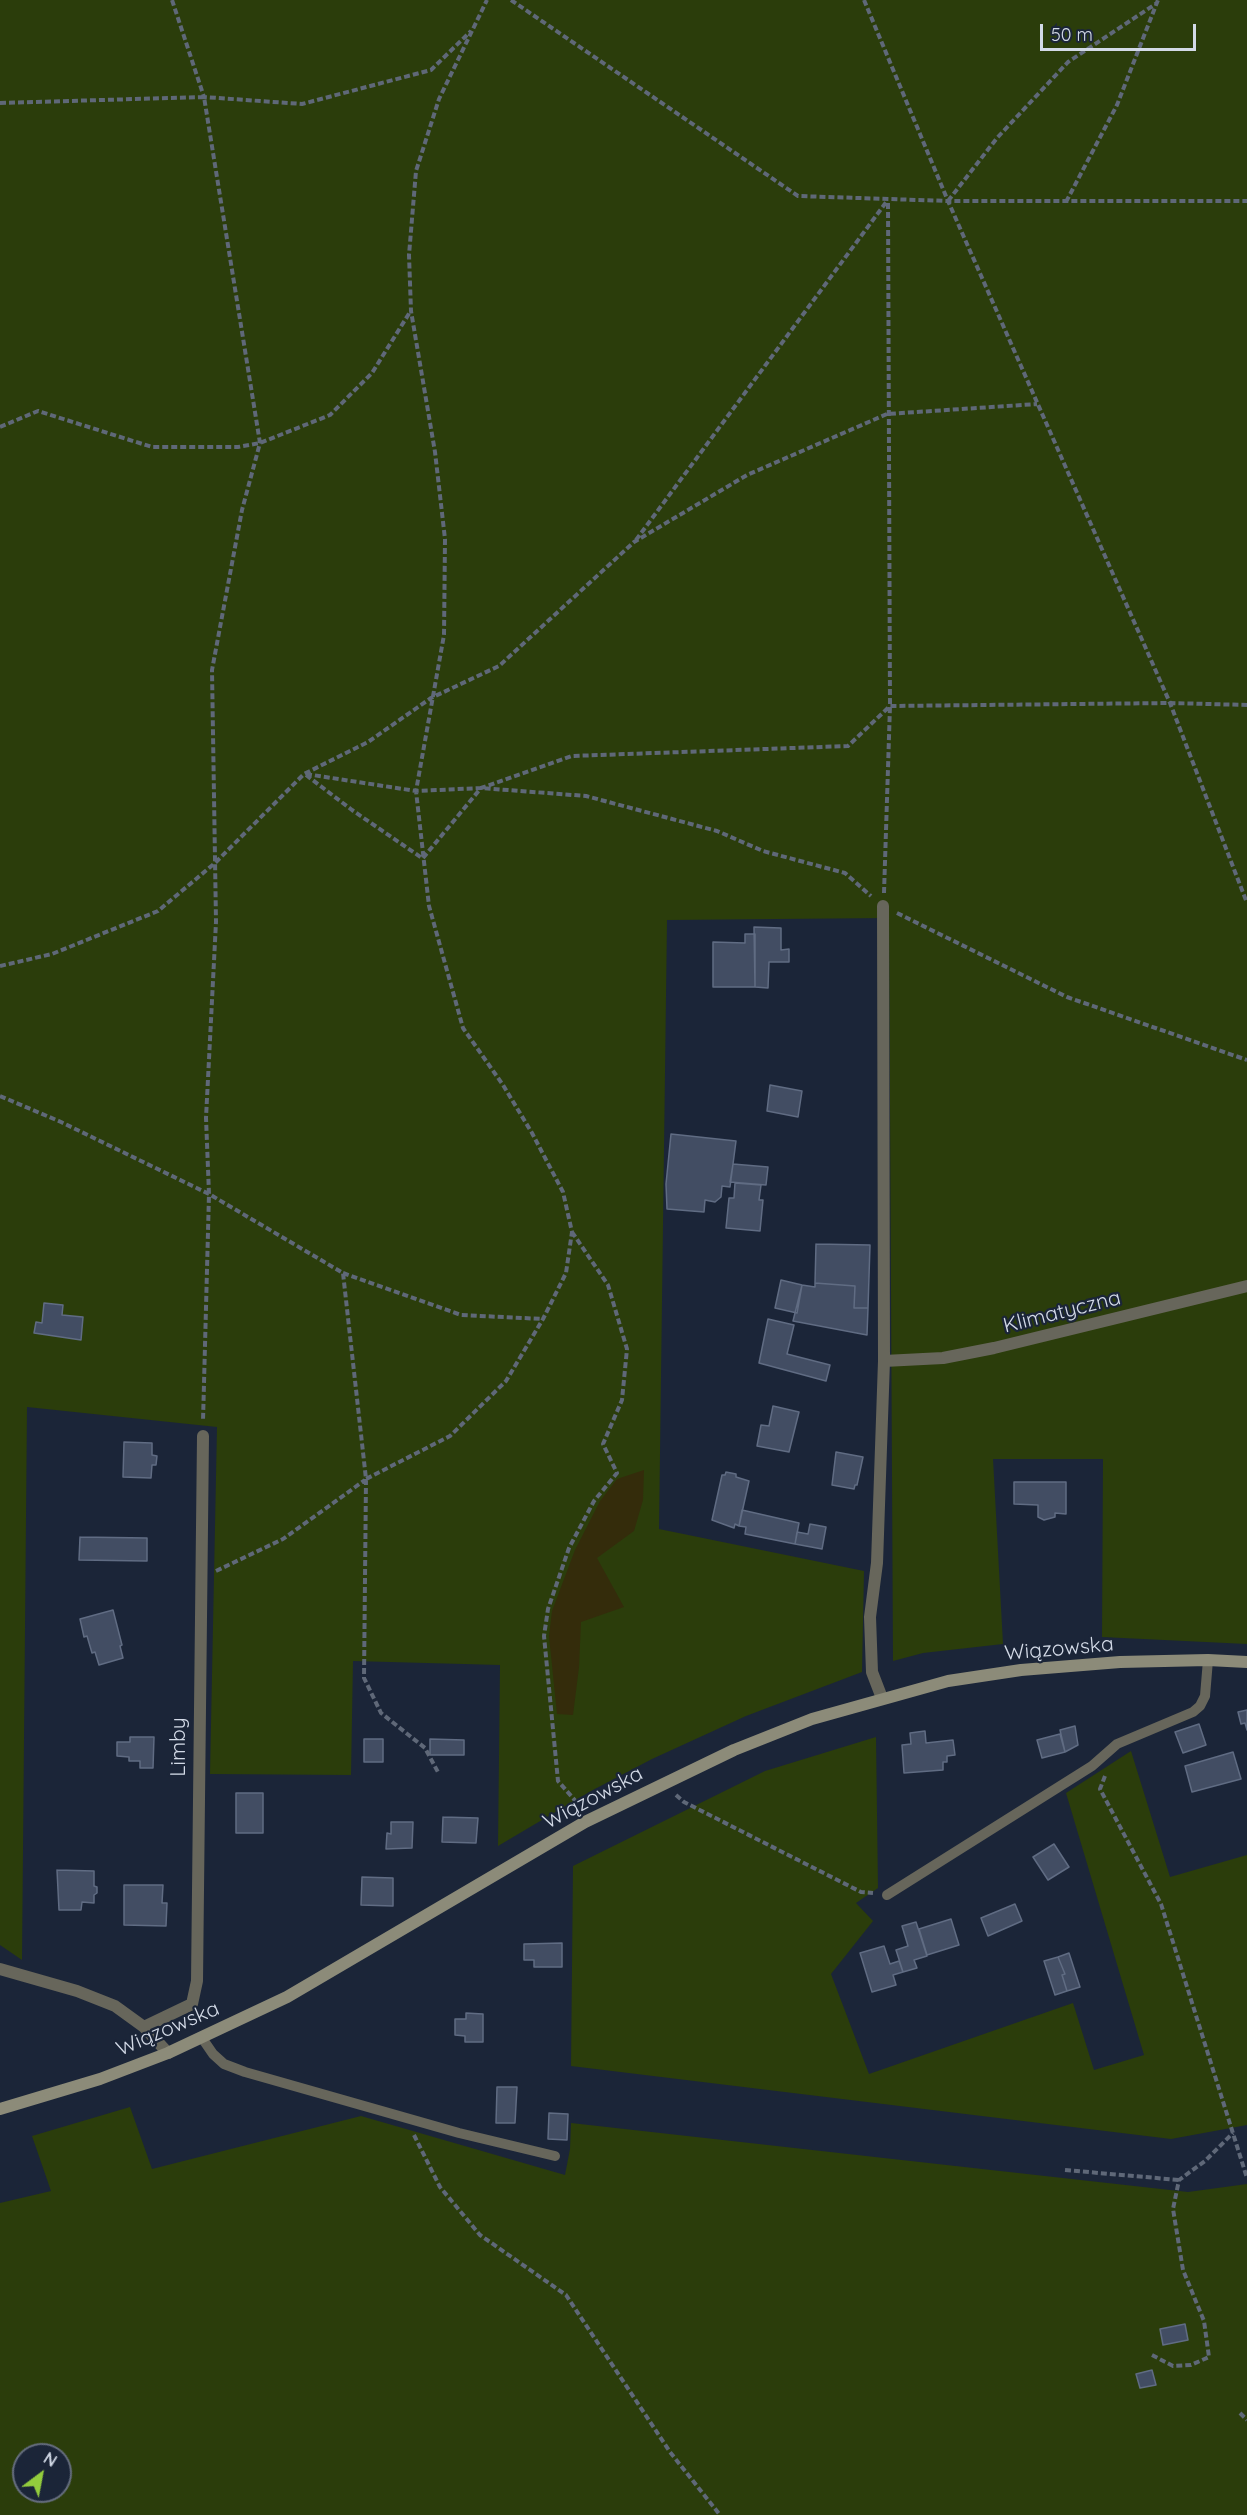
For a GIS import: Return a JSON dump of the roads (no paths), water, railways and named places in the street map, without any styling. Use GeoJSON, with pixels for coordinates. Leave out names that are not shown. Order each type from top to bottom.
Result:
{"type":"FeatureCollection","features":[{"type":"Feature","properties":{"kind":"main road","name":"Wiązowska"},"geometry":{"type":"LineString","coordinates":[[0,2109],[100,2079],[202,2038],[287,1997],[585,1822],[734,1750],[812,1719],[882,1698],[948,1682],[1021,1670],[1120,1662],[1208,1660],[1247,1662]]}},
{"type":"Feature","properties":{"kind":"street"},"geometry":{"type":"LineString","coordinates":[[882,1698],[872,1672],[870,1617],[877,1563],[884,1361],[883,906]]}},
{"type":"Feature","properties":{"kind":"street","name":"Klimatyczna"},"geometry":{"type":"LineString","coordinates":[[884,1361],[943,1359],[1247,1286]]}},
{"type":"Feature","properties":{"kind":"street","name":"Limby"},"geometry":{"type":"LineString","coordinates":[[144,2027],[192,2004],[197,1981],[203,1436]]}},
{"type":"Feature","properties":{"kind":"street"},"geometry":{"type":"LineString","coordinates":[[0,1969],[77,1991],[115,2006],[144,2027],[168,2053]]}},
{"type":"Feature","properties":{"kind":"lane"},"geometry":{"type":"LineString","coordinates":[[887,1895],[1092,1766],[1117,1744],[1193,1712],[1200,1706],[1205,1696],[1208,1660]]}},
{"type":"Feature","properties":{"kind":"lane"},"geometry":{"type":"LineString","coordinates":[[202,2038],[213,2054],[224,2064],[244,2072],[459,2133],[555,2157]]}}]}
